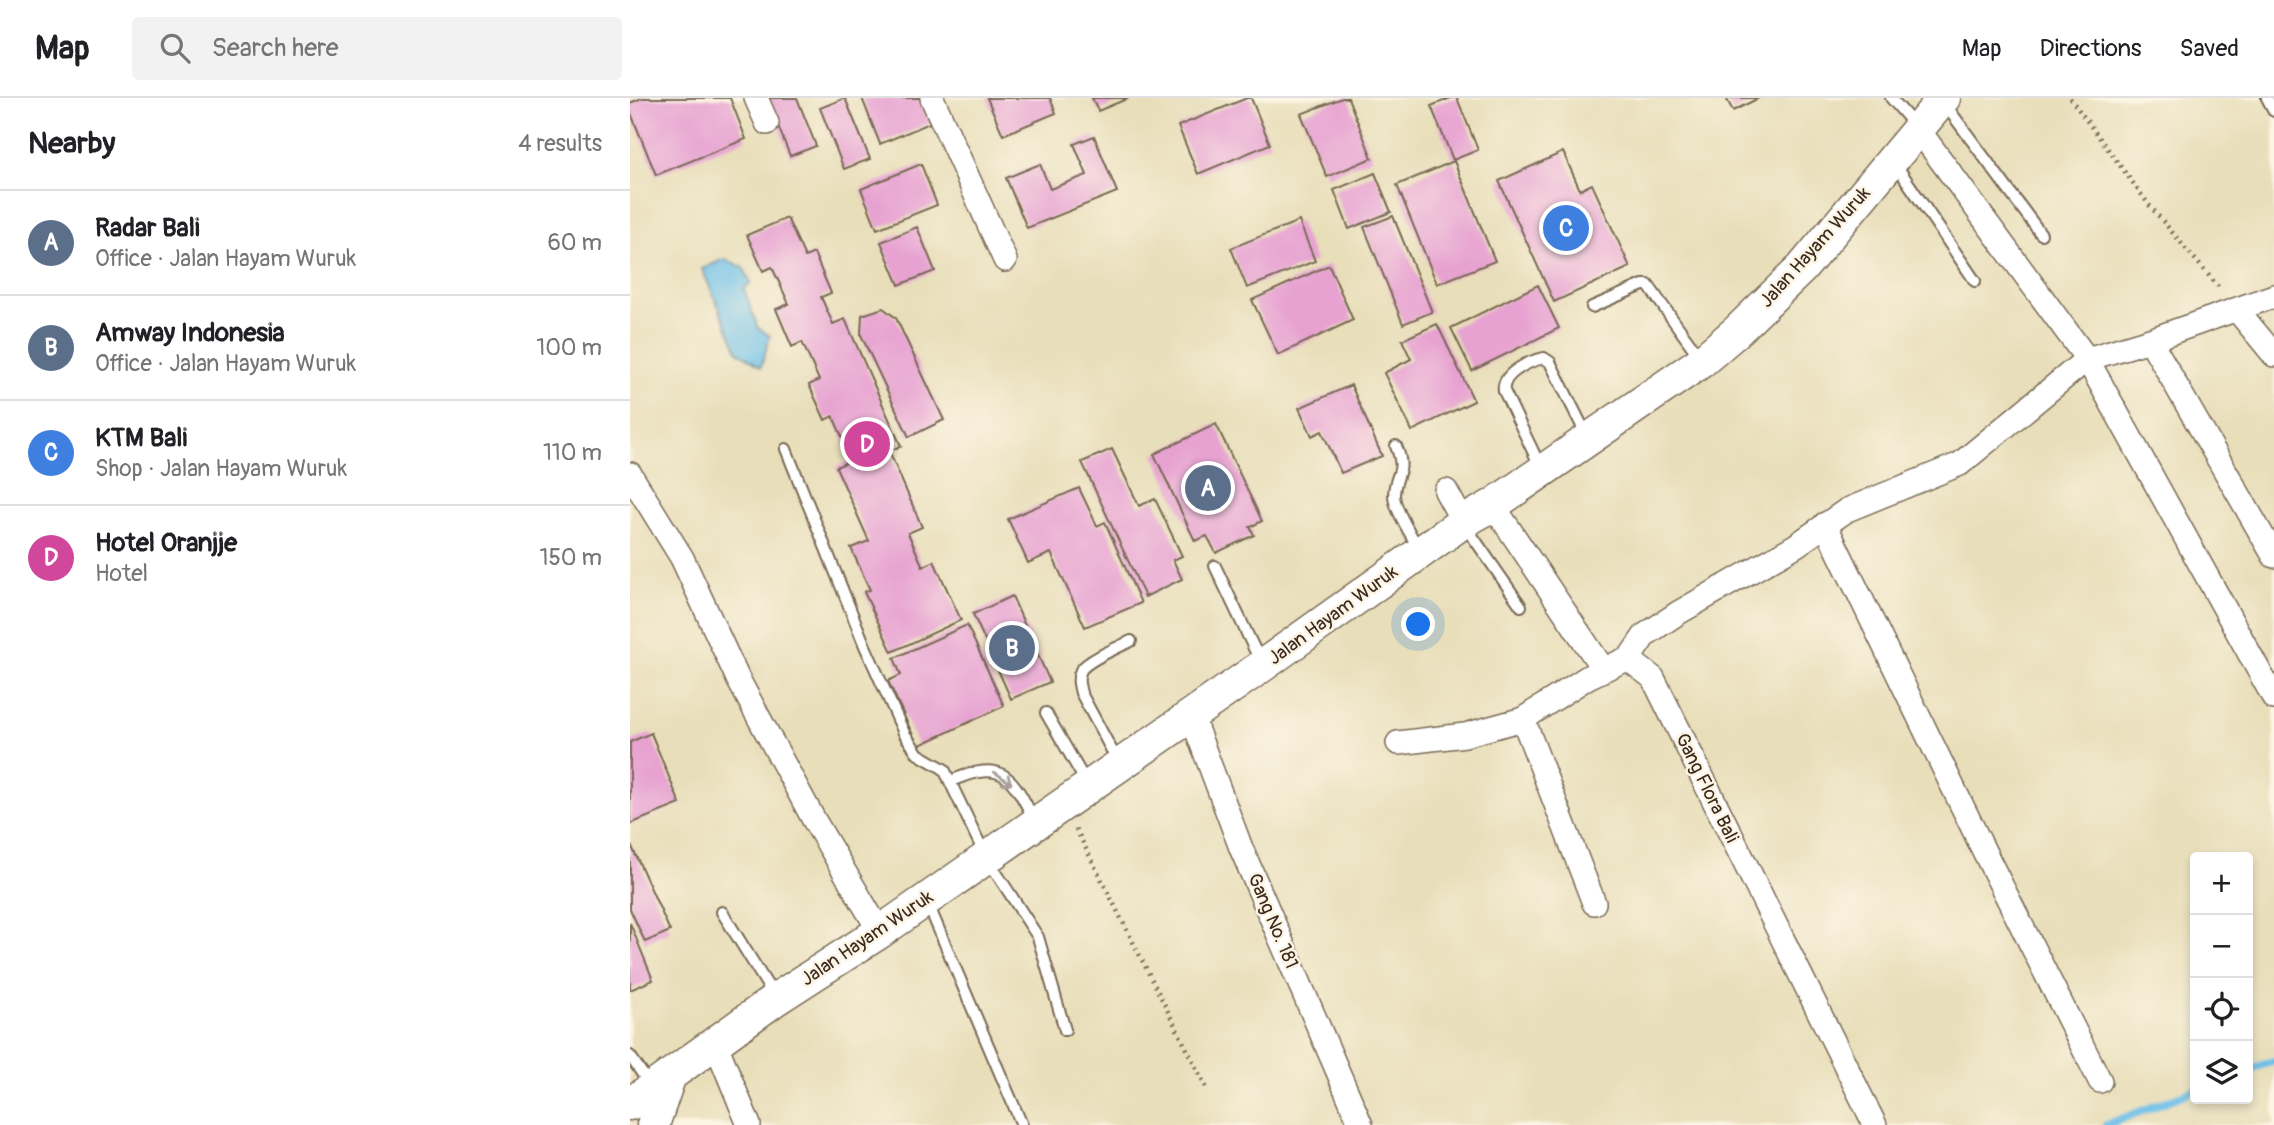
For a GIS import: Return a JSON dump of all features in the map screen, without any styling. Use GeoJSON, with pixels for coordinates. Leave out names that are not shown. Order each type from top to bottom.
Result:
{"type":"FeatureCollection","features":[{"type":"Feature","properties":{"kind":"main road","name":"Jalan Hayam Wuruk"},"geometry":{"type":"LineString","coordinates":[[651,1089],[776,999],[880,932],[1262,666],[1463,522],[1493,505],[1702,361],[1802,268],[1943,99]]}},
{"type":"Feature","properties":{"kind":"main road"},"geometry":{"type":"LineString","coordinates":[[651,1089],[653,1125]]}},
{"type":"Feature","properties":{"kind":"street"},"geometry":{"type":"LineString","coordinates":[[756,98],[767,123]]}},
{"type":"Feature","properties":{"kind":"street"},"geometry":{"type":"LineString","coordinates":[[932,98],[1005,260]]}},
{"type":"Feature","properties":{"kind":"street"},"geometry":{"type":"LineString","coordinates":[[1918,130],[2087,359],[2274,698]]}},
{"type":"Feature","properties":{"kind":"street"},"geometry":{"type":"LineString","coordinates":[[1398,743],[1465,735],[1522,719],[1603,669],[1629,660],[1645,635],[1763,565],[1847,510],[1960,464],[2087,359],[2150,340],[2274,296]]}},
{"type":"Feature","properties":{"kind":"street"},"geometry":{"type":"LineString","coordinates":[[2238,310],[2274,355]]}},
{"type":"Feature","properties":{"kind":"street"},"geometry":{"type":"LineString","coordinates":[[2150,340],[2274,556]]}},
{"type":"Feature","properties":{"kind":"street"},"geometry":{"type":"LineString","coordinates":[[630,474],[682,558],[738,679],[814,820],[880,932]]}},
{"type":"Feature","properties":{"kind":"street"},"geometry":{"type":"LineString","coordinates":[[1446,491],[1463,522]]}},
{"type":"Feature","properties":{"kind":"street"},"geometry":{"type":"LineString","coordinates":[[1493,505],[1603,669]]}},
{"type":"Feature","properties":{"kind":"street"},"geometry":{"type":"LineString","coordinates":[[1825,524],[1991,866],[2100,1081]]}},
{"type":"Feature","properties":{"kind":"street","name":"Gang Flora Bali"},"geometry":{"type":"LineString","coordinates":[[1629,660],[1653,678],[1875,1125]]}},
{"type":"Feature","properties":{"kind":"street","name":"Gang No. 181"},"geometry":{"type":"LineString","coordinates":[[1191,715],[1241,848],[1361,1125]]}},
{"type":"Feature","properties":{"kind":"street"},"geometry":{"type":"LineString","coordinates":[[1522,719],[1594,903]]}},
{"type":"Feature","properties":{"kind":"street"},"geometry":{"type":"LineString","coordinates":[[715,1042],[749,1125]]}},
{"type":"Feature","properties":{"kind":"lane"},"geometry":{"type":"LineString","coordinates":[[1891,98],[1918,130]]}},
{"type":"Feature","properties":{"kind":"lane"},"geometry":{"type":"LineString","coordinates":[[2267,98],[2274,111]]}},
{"type":"Feature","properties":{"kind":"lane"},"geometry":{"type":"LineString","coordinates":[[1943,99],[2041,234]]}},
{"type":"Feature","properties":{"kind":"lane"},"geometry":{"type":"LineString","coordinates":[[1893,160],[1975,281]]}},
{"type":"Feature","properties":{"kind":"lane"},"geometry":{"type":"LineString","coordinates":[[1592,307],[1648,285],[1702,361]]}},
{"type":"Feature","properties":{"kind":"lane"},"geometry":{"type":"LineString","coordinates":[[1542,470],[1504,391],[1503,384],[1507,376],[1538,359],[1544,358],[1550,362],[1588,438]]}},
{"type":"Feature","properties":{"kind":"lane"},"geometry":{"type":"LineString","coordinates":[[1396,446],[1402,460],[1394,497],[1420,552]]}},
{"type":"Feature","properties":{"kind":"lane"},"geometry":{"type":"LineString","coordinates":[[786,449],[865,646],[904,733],[918,754],[944,769],[986,857],[1038,937],[1065,1030]]}},
{"type":"Feature","properties":{"kind":"lane"},"geometry":{"type":"LineString","coordinates":[[1463,522],[1521,606]]}},
{"type":"Feature","properties":{"kind":"lane"},"geometry":{"type":"LineString","coordinates":[[1215,566],[1262,666]]}},
{"type":"Feature","properties":{"kind":"lane"},"geometry":{"type":"LineString","coordinates":[[1119,765],[1081,693],[1078,681],[1081,671],[1088,664],[1131,641]]}},
{"type":"Feature","properties":{"kind":"lane"},"geometry":{"type":"LineString","coordinates":[[1046,713],[1089,786]]}},
{"type":"Feature","properties":{"kind":"lane"},"geometry":{"type":"LineString","coordinates":[[951,781],[971,772],[990,769],[1007,778],[1019,791],[1035,822]]}},
{"type":"Feature","properties":{"kind":"lane"},"geometry":{"type":"LineString","coordinates":[[926,898],[1022,1125]]}},
{"type":"Feature","properties":{"kind":"lane"},"geometry":{"type":"LineString","coordinates":[[722,912],[776,999]]}},
{"type":"Feature","properties":{"kind":"lane"},"geometry":{"type":"LineString","coordinates":[[630,1056],[651,1089]]}},
{"type":"Feature","properties":{"kind":"path"},"geometry":{"type":"LineString","coordinates":[[2070,98],[2150,205],[2238,310]]}},
{"type":"Feature","properties":{"kind":"path"},"geometry":{"type":"LineString","coordinates":[[1076,830],[1208,1091]]}},
{"type":"Feature","properties":{"kind":"water"},"geometry":{"type":"Polygon","coordinates":[[[724,259],[743,267],[751,283],[744,289],[758,328],[770,336],[761,367],[738,351],[702,269],[724,259]]]}},
{"type":"Feature","properties":{"kind":"building"},"geometry":{"type":"Polygon","coordinates":[[[642,98],[730,98],[746,139],[656,175],[630,111],[630,103],[642,98]]]}},
{"type":"Feature","properties":{"kind":"building"},"geometry":{"type":"Polygon","coordinates":[[[767,98],[797,98],[816,146],[790,156],[767,98]]]}},
{"type":"Feature","properties":{"kind":"building"},"geometry":{"type":"Polygon","coordinates":[[[845,98],[870,159],[844,169],[820,108],[845,98]]]}},
{"type":"Feature","properties":{"kind":"building"},"geometry":{"type":"Polygon","coordinates":[[[862,98],[920,98],[930,123],[880,144],[862,98]]]}},
{"type":"Feature","properties":{"kind":"building"},"geometry":{"type":"Polygon","coordinates":[[[987,98],[1050,98],[1056,113],[1003,135],[987,98]]]}},
{"type":"Feature","properties":{"kind":"building"},"geometry":{"type":"Polygon","coordinates":[[[1092,98],[1129,98],[1098,111],[1092,98]]]}},
{"type":"Feature","properties":{"kind":"building"},"geometry":{"type":"Polygon","coordinates":[[[1251,98],[1270,144],[1198,174],[1178,126],[1251,98]]]}},
{"type":"Feature","properties":{"kind":"building"},"geometry":{"type":"Polygon","coordinates":[[[1348,98],[1372,158],[1327,177],[1301,114],[1348,98]]]}},
{"type":"Feature","properties":{"kind":"building"},"geometry":{"type":"Polygon","coordinates":[[[1457,98],[1478,150],[1453,160],[1431,106],[1457,98]]]}},
{"type":"Feature","properties":{"kind":"building"},"geometry":{"type":"Polygon","coordinates":[[[1726,98],[1759,98],[1733,111],[1726,98]]]}},
{"type":"Feature","properties":{"kind":"building"},"geometry":{"type":"Polygon","coordinates":[[[1094,136],[1117,192],[1027,228],[1006,178],[1040,164],[1050,189],[1087,175],[1074,144],[1094,136]]]}},
{"type":"Feature","properties":{"kind":"building"},"geometry":{"type":"Polygon","coordinates":[[[1563,152],[1580,190],[1592,184],[1630,267],[1554,302],[1499,181],[1563,152]]]}},
{"type":"Feature","properties":{"kind":"building"},"geometry":{"type":"Polygon","coordinates":[[[1454,161],[1495,261],[1437,284],[1397,185],[1454,161]]]}},
{"type":"Feature","properties":{"kind":"building"},"geometry":{"type":"Polygon","coordinates":[[[921,164],[937,205],[877,229],[861,189],[921,164]]]}},
{"type":"Feature","properties":{"kind":"building"},"geometry":{"type":"Polygon","coordinates":[[[1375,173],[1391,212],[1349,229],[1334,190],[1375,173]]]}},
{"type":"Feature","properties":{"kind":"building"},"geometry":{"type":"Polygon","coordinates":[[[1393,216],[1432,312],[1403,324],[1364,227],[1393,216]]]}},
{"type":"Feature","properties":{"kind":"building"},"geometry":{"type":"Polygon","coordinates":[[[787,218],[805,257],[814,253],[831,293],[821,297],[833,324],[845,319],[901,446],[889,451],[922,527],[908,533],[923,567],[934,561],[961,620],[892,652],[864,592],[870,590],[851,548],[869,541],[836,467],[852,460],[833,416],[825,420],[809,385],[819,380],[802,342],[792,347],[776,309],[789,304],[772,267],[763,271],[747,235],[787,218]]]}},
{"type":"Feature","properties":{"kind":"building"},"geometry":{"type":"Polygon","coordinates":[[[1299,221],[1315,261],[1247,288],[1231,248],[1299,221]]]}},
{"type":"Feature","properties":{"kind":"building"},"geometry":{"type":"Polygon","coordinates":[[[917,227],[935,271],[899,285],[881,242],[917,227]]]}},
{"type":"Feature","properties":{"kind":"building"},"geometry":{"type":"Polygon","coordinates":[[[1329,265],[1353,320],[1278,355],[1252,300],[1329,265]]]}},
{"type":"Feature","properties":{"kind":"building"},"geometry":{"type":"Polygon","coordinates":[[[1538,285],[1559,328],[1472,371],[1451,328],[1538,285]]]}},
{"type":"Feature","properties":{"kind":"building"},"geometry":{"type":"Polygon","coordinates":[[[883,308],[896,318],[944,420],[909,437],[861,335],[862,315],[883,308]]]}},
{"type":"Feature","properties":{"kind":"building"},"geometry":{"type":"Polygon","coordinates":[[[1437,324],[1474,401],[1412,431],[1384,373],[1411,359],[1402,340],[1437,324]]]}},
{"type":"Feature","properties":{"kind":"building"},"geometry":{"type":"Polygon","coordinates":[[[1351,385],[1382,456],[1341,473],[1322,431],[1312,436],[1299,408],[1351,385]]]}},
{"type":"Feature","properties":{"kind":"building"},"geometry":{"type":"Polygon","coordinates":[[[1216,424],[1262,521],[1250,527],[1254,535],[1216,553],[1207,536],[1195,541],[1154,454],[1216,424]]]}},
{"type":"Feature","properties":{"kind":"building"},"geometry":{"type":"Polygon","coordinates":[[[1112,449],[1139,506],[1155,499],[1182,556],[1173,560],[1182,579],[1145,597],[1082,462],[1112,449]]]}},
{"type":"Feature","properties":{"kind":"building"},"geometry":{"type":"Polygon","coordinates":[[[1079,488],[1097,526],[1105,522],[1141,603],[1085,627],[1051,553],[1028,563],[1008,519],[1079,488]]]}},
{"type":"Feature","properties":{"kind":"building"},"geometry":{"type":"Polygon","coordinates":[[[1012,596],[1050,682],[1011,699],[973,614],[1012,596]]]}},
{"type":"Feature","properties":{"kind":"building"},"geometry":{"type":"Polygon","coordinates":[[[967,625],[1004,706],[918,746],[888,681],[901,675],[894,658],[967,625]]]}},
{"type":"Feature","properties":{"kind":"building"},"geometry":{"type":"Polygon","coordinates":[[[651,733],[680,804],[630,824],[630,742],[651,733]]]}},
{"type":"Feature","properties":{"kind":"building"},"geometry":{"type":"Polygon","coordinates":[[[632,847],[670,931],[645,942],[630,909],[632,847]]]}},
{"type":"Feature","properties":{"kind":"building"},"geometry":{"type":"Polygon","coordinates":[[[630,923],[653,980],[630,990],[630,923]]]}},
{"type":"Feature","properties":{"kind":"waterway"},"geometry":{"type":"LineString","coordinates":[[2253,1068],[2274,1061]]}},
{"type":"Feature","properties":{"kind":"waterway"},"geometry":{"type":"LineString","coordinates":[[2106,1125],[2190,1092]]}},
{"type":"Feature","properties":{"kind":"place","name":"KTM Bali"},"geometry":{"type":"Point","coordinates":[1566,228]}},
{"type":"Feature","properties":{"kind":"place","name":"Hotel Oranjje"},"geometry":{"type":"Point","coordinates":[867,444]}},
{"type":"Feature","properties":{"kind":"place","name":"Radar Bali"},"geometry":{"type":"Point","coordinates":[1208,488]}},
{"type":"Feature","properties":{"kind":"place","name":"Amway Indonesia"},"geometry":{"type":"Point","coordinates":[1012,648]}}]}
